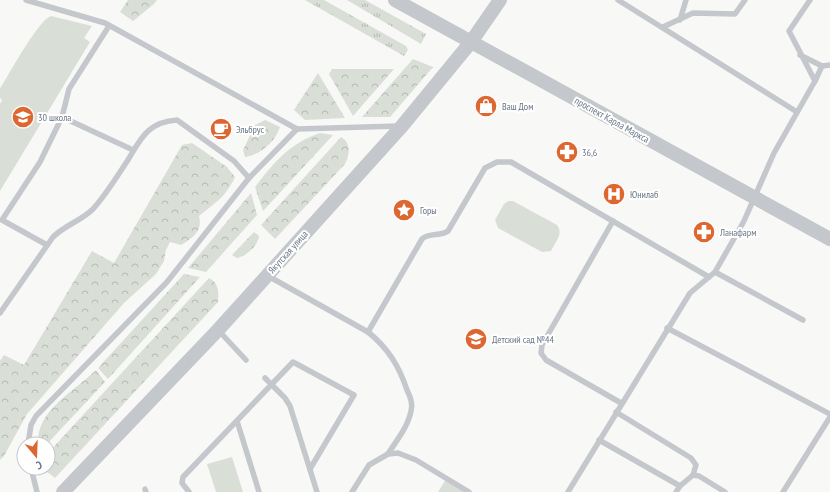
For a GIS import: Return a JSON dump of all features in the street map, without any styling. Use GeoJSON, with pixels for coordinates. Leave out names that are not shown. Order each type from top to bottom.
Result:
{"type":"FeatureCollection","features":[{"type":"Feature","properties":{"kind":"street","name":"проспект Карла Маркса"},"geometry":{"type":"LineString","coordinates":[[395,0],[830,240]]}},
{"type":"Feature","properties":{"kind":"street","name":"Якутская улица"},"geometry":{"type":"LineString","coordinates":[[63,492],[218,330],[402,126],[471,42],[500,0]]}},
{"type":"Feature","properties":{"kind":"lane"},"geometry":{"type":"LineString","coordinates":[[26,0],[109,26],[297,129],[402,126]]}},
{"type":"Feature","properties":{"kind":"lane"},"geometry":{"type":"LineString","coordinates":[[618,0],[797,112]]}},
{"type":"Feature","properties":{"kind":"lane"},"geometry":{"type":"LineString","coordinates":[[680,20],[686,0]]}},
{"type":"Feature","properties":{"kind":"lane"},"geometry":{"type":"LineString","coordinates":[[663,27],[694,13],[735,14],[745,0]]}},
{"type":"Feature","properties":{"kind":"lane"},"geometry":{"type":"LineString","coordinates":[[810,0],[789,31],[815,81]]}},
{"type":"Feature","properties":{"kind":"lane"},"geometry":{"type":"LineString","coordinates":[[47,245],[2,220],[40,162],[62,117],[69,89],[109,26]]}},
{"type":"Feature","properties":{"kind":"lane"},"geometry":{"type":"LineString","coordinates":[[800,54],[822,66],[830,65]]}},
{"type":"Feature","properties":{"kind":"lane"},"geometry":{"type":"LineString","coordinates":[[568,492],[621,403],[690,293],[715,272],[744,221],[774,153],[822,66]]}},
{"type":"Feature","properties":{"kind":"lane"},"geometry":{"type":"LineString","coordinates":[[62,117],[133,150]]}},
{"type":"Feature","properties":{"kind":"lane"},"geometry":{"type":"LineString","coordinates":[[0,313],[47,245],[61,230],[83,218],[94,208],[149,129],[167,121],[177,120],[234,161],[249,178]]}},
{"type":"Feature","properties":{"kind":"lane"},"geometry":{"type":"LineString","coordinates":[[29,436],[31,424],[36,416],[167,282],[249,178],[297,129]]}},
{"type":"Feature","properties":{"kind":"lane"},"geometry":{"type":"LineString","coordinates":[[368,332],[422,239],[429,234],[442,234],[448,230],[485,168],[492,164],[511,162],[709,277]]}},
{"type":"Feature","properties":{"kind":"lane"},"geometry":{"type":"LineString","coordinates":[[613,221],[542,345],[541,353],[546,360],[621,403]]}},
{"type":"Feature","properties":{"kind":"lane"},"geometry":{"type":"LineString","coordinates":[[715,272],[803,320]]}},
{"type":"Feature","properties":{"kind":"lane"},"geometry":{"type":"LineString","coordinates":[[267,275],[368,332],[380,342],[396,364],[410,396],[412,409],[407,423],[388,454]]}},
{"type":"Feature","properties":{"kind":"lane"},"geometry":{"type":"LineString","coordinates":[[667,328],[830,416],[783,492]]}},
{"type":"Feature","properties":{"kind":"lane"},"geometry":{"type":"LineString","coordinates":[[218,330],[246,360]]}},
{"type":"Feature","properties":{"kind":"lane"},"geometry":{"type":"LineString","coordinates":[[189,492],[182,483],[183,477],[293,362],[354,395],[310,469]]}},
{"type":"Feature","properties":{"kind":"lane"},"geometry":{"type":"LineString","coordinates":[[265,378],[285,398],[290,406],[317,492]]}},
{"type":"Feature","properties":{"kind":"lane"},"geometry":{"type":"LineString","coordinates":[[616,412],[691,458],[696,465],[693,475],[680,486],[676,492]]}},
{"type":"Feature","properties":{"kind":"lane"},"geometry":{"type":"LineString","coordinates":[[237,421],[259,492]]}},
{"type":"Feature","properties":{"kind":"lane"},"geometry":{"type":"LineString","coordinates":[[599,440],[680,486]]}},
{"type":"Feature","properties":{"kind":"lane"},"geometry":{"type":"LineString","coordinates":[[352,492],[369,465],[388,454],[398,453],[416,460],[469,492]]}},
{"type":"Feature","properties":{"kind":"lane"},"geometry":{"type":"LineString","coordinates":[[693,475],[699,476],[725,492]]}},
{"type":"Feature","properties":{"kind":"lane"},"geometry":{"type":"LineString","coordinates":[[33,476],[37,492]]}},
{"type":"Feature","properties":{"kind":"green space"},"geometry":{"type":"Polygon","coordinates":[[[128,0],[157,0],[133,21],[120,12],[128,0]]]}},
{"type":"Feature","properties":{"kind":"green space"},"geometry":{"type":"Polygon","coordinates":[[[305,0],[324,0],[406,46],[408,50],[404,56],[305,0]]]}},
{"type":"Feature","properties":{"kind":"green space"},"geometry":{"type":"Polygon","coordinates":[[[347,0],[365,0],[426,34],[421,44],[347,0]]]}},
{"type":"Feature","properties":{"kind":"green space","name":"30 школа"},"geometry":{"type":"Polygon","coordinates":[[[51,16],[92,26],[84,38],[90,42],[0,191],[0,104],[2,100],[0,98],[0,89],[32,37],[46,19],[51,16]]]}},
{"type":"Feature","properties":{"kind":"green space"},"geometry":{"type":"Polygon","coordinates":[[[413,59],[433,67],[390,117],[362,117],[413,59]]]}},
{"type":"Feature","properties":{"kind":"green space"},"geometry":{"type":"Polygon","coordinates":[[[332,69],[394,69],[353,116],[329,74],[332,69]]]}},
{"type":"Feature","properties":{"kind":"green space"},"geometry":{"type":"Polygon","coordinates":[[[318,73],[345,118],[305,120],[294,110],[318,73]]]}},
{"type":"Feature","properties":{"kind":"green space"},"geometry":{"type":"Polygon","coordinates":[[[265,120],[280,127],[278,133],[271,143],[261,151],[245,157],[243,150],[255,125],[265,120]]]}},
{"type":"Feature","properties":{"kind":"green space"},"geometry":{"type":"Polygon","coordinates":[[[320,133],[333,135],[263,211],[255,187],[283,154],[300,142],[320,133]]]}},
{"type":"Feature","properties":{"kind":"green space"},"geometry":{"type":"Polygon","coordinates":[[[341,137],[347,142],[349,149],[345,164],[275,239],[261,225],[341,137]]]}},
{"type":"Feature","properties":{"kind":"green space"},"geometry":{"type":"Polygon","coordinates":[[[192,143],[227,167],[235,177],[231,184],[220,199],[199,216],[200,226],[193,237],[181,245],[170,242],[166,250],[164,261],[156,274],[124,303],[27,414],[4,456],[0,460],[0,361],[4,355],[24,365],[92,251],[114,263],[182,145],[192,143]]]}},
{"type":"Feature","properties":{"kind":"green space"},"geometry":{"type":"Polygon","coordinates":[[[251,193],[257,215],[206,272],[188,268],[251,193]]]}},
{"type":"Feature","properties":{"kind":"green space"},"geometry":{"type":"Polygon","coordinates":[[[508,201],[513,201],[557,225],[560,232],[551,251],[542,252],[498,228],[495,220],[504,204],[508,201]]]}},
{"type":"Feature","properties":{"kind":"green space"},"geometry":{"type":"Polygon","coordinates":[[[254,232],[259,236],[251,250],[237,258],[232,255],[254,232]]]}},
{"type":"Feature","properties":{"kind":"green space"},"geometry":{"type":"Polygon","coordinates":[[[184,274],[200,277],[108,379],[98,368],[184,274]]]}},
{"type":"Feature","properties":{"kind":"green space"},"geometry":{"type":"Polygon","coordinates":[[[209,278],[215,282],[218,288],[218,302],[55,478],[52,476],[56,476],[56,444],[209,278]]]}},
{"type":"Feature","properties":{"kind":"green space"},"geometry":{"type":"Polygon","coordinates":[[[96,370],[105,382],[54,436],[39,436],[43,421],[50,411],[58,402],[96,370]]]}},
{"type":"Feature","properties":{"kind":"green space"},"geometry":{"type":"Polygon","coordinates":[[[232,457],[243,492],[216,492],[207,464],[232,457]]]}},
{"type":"Feature","properties":{"kind":"green space"},"geometry":{"type":"Polygon","coordinates":[[[446,479],[469,492],[438,492],[446,479]]]}},
{"type":"Feature","properties":{"kind":"place","name":"Ваш Дом"},"geometry":{"type":"Point","coordinates":[486,106]}},
{"type":"Feature","properties":{"kind":"place","name":"30 школа"},"geometry":{"type":"Point","coordinates":[23,117]}},
{"type":"Feature","properties":{"kind":"place","name":"Эльбрус"},"geometry":{"type":"Point","coordinates":[221,129]}},
{"type":"Feature","properties":{"kind":"place","name":"36,6"},"geometry":{"type":"Point","coordinates":[567,152]}},
{"type":"Feature","properties":{"kind":"place","name":"Юнилаб"},"geometry":{"type":"Point","coordinates":[614,194]}},
{"type":"Feature","properties":{"kind":"place","name":"Горы"},"geometry":{"type":"Point","coordinates":[404,210]}},
{"type":"Feature","properties":{"kind":"place","name":"Ланафарм"},"geometry":{"type":"Point","coordinates":[704,232]}},
{"type":"Feature","properties":{"kind":"place","name":"Детский сад №44"},"geometry":{"type":"Point","coordinates":[476,339]}}]}
